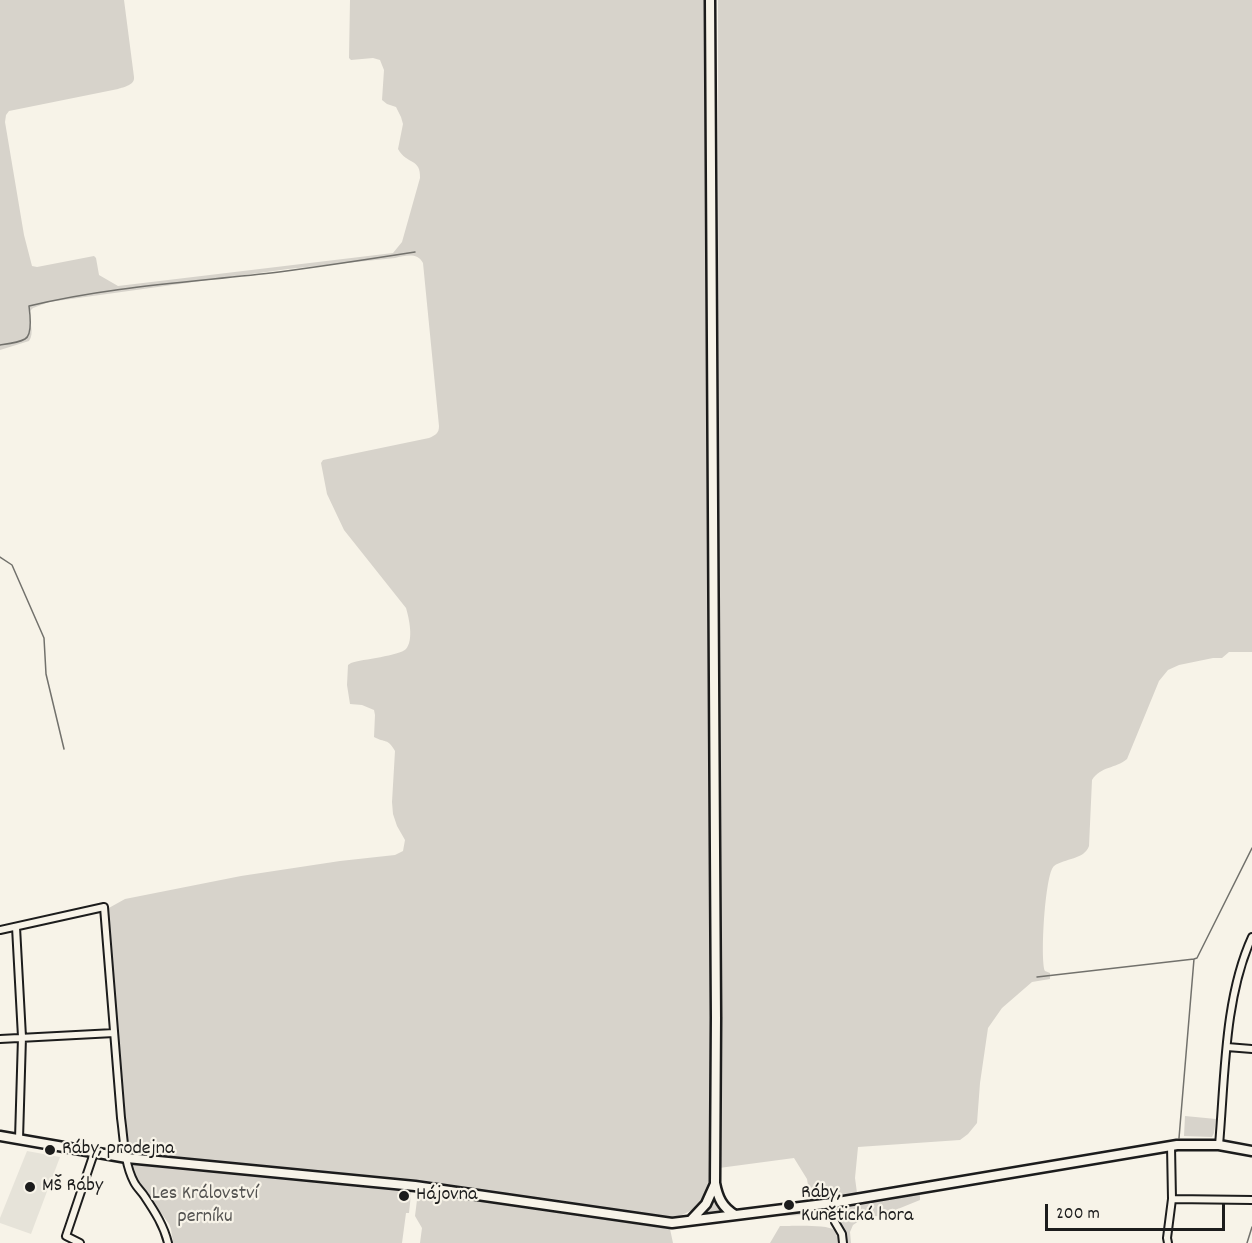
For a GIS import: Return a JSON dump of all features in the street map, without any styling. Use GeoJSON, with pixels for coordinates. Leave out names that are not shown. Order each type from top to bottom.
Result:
{"type":"FeatureCollection","features":[{"type":"Feature","properties":{"kind":"street"},"geometry":{"type":"LineString","coordinates":[[710,0],[715,1184],[721,1203],[735,1215]]}},
{"type":"Feature","properties":{"kind":"street"},"geometry":{"type":"LineString","coordinates":[[0,930],[104,907],[121,1118],[127,1158],[134,1183],[158,1215],[168,1243]]}},
{"type":"Feature","properties":{"kind":"street"},"geometry":{"type":"LineString","coordinates":[[16,927],[22,1037],[19,1139]]}},
{"type":"Feature","properties":{"kind":"street"},"geometry":{"type":"LineString","coordinates":[[1219,1145],[1231,1014],[1238,979],[1250,950],[1252,937]]}},
{"type":"Feature","properties":{"kind":"street"},"geometry":{"type":"LineString","coordinates":[[0,1039],[114,1033]]}},
{"type":"Feature","properties":{"kind":"street"},"geometry":{"type":"LineString","coordinates":[[1227,1047],[1252,1049]]}},
{"type":"Feature","properties":{"kind":"street"},"geometry":{"type":"LineString","coordinates":[[0,1136],[127,1158],[415,1186],[672,1223],[832,1203],[1171,1146],[1219,1145],[1252,1151]]}},
{"type":"Feature","properties":{"kind":"street"},"geometry":{"type":"LineString","coordinates":[[1168,1243],[1172,1198],[1171,1146]]}},
{"type":"Feature","properties":{"kind":"street"},"geometry":{"type":"LineString","coordinates":[[80,1243],[66,1236],[94,1153]]}},
{"type":"Feature","properties":{"kind":"street"},"geometry":{"type":"LineString","coordinates":[[691,1221],[706,1204],[715,1184]]}},
{"type":"Feature","properties":{"kind":"street"},"geometry":{"type":"LineString","coordinates":[[1172,1198],[1252,1200]]}},
{"type":"Feature","properties":{"kind":"street"},"geometry":{"type":"LineString","coordinates":[[832,1203],[835,1222],[842,1234],[843,1243]]}},
{"type":"Feature","properties":{"kind":"shaded area","name":"MŠ Ráby"},"geometry":{"type":"Polygon","coordinates":[[[27,1151],[60,1157],[31,1234],[0,1223],[27,1151]]]}},
{"type":"Feature","properties":{"kind":"green space"},"geometry":{"type":"Polygon","coordinates":[[[0,0],[124,0],[133,82],[118,89],[9,111],[5,122],[24,235],[32,266],[94,256],[99,275],[118,286],[393,253],[402,242],[420,172],[416,164],[398,149],[403,124],[396,107],[382,100],[384,70],[380,60],[373,58],[351,60],[349,58],[350,0],[704,0],[712,1018],[710,1194],[696,1208],[676,1218],[414,1181],[129,1154],[107,909],[125,899],[241,876],[395,855],[403,851],[405,840],[397,826],[392,802],[395,751],[388,742],[374,737],[374,710],[362,705],[350,704],[347,685],[348,665],[351,663],[396,654],[406,649],[410,640],[408,617],[406,608],[344,530],[327,494],[321,463],[323,460],[429,438],[438,432],[423,263],[418,257],[407,256],[288,269],[49,302],[29,312],[32,331],[29,341],[0,350],[0,0]]]}},
{"type":"Feature","properties":{"kind":"green space"},"geometry":{"type":"Polygon","coordinates":[[[718,0],[1252,0],[1252,652],[1229,652],[1222,658],[1179,665],[1168,670],[1159,681],[1127,759],[1100,772],[1092,780],[1087,851],[1054,866],[1048,884],[1043,951],[1045,971],[1050,973],[1050,979],[1032,982],[1002,1008],[988,1028],[977,1123],[960,1140],[858,1147],[855,1178],[857,1193],[812,1200],[807,1179],[794,1158],[719,1168],[718,0]]]}},
{"type":"Feature","properties":{"kind":"green space"},"geometry":{"type":"Polygon","coordinates":[[[1185,1116],[1216,1119],[1212,1137],[1184,1136],[1185,1116]]]}},
{"type":"Feature","properties":{"kind":"green space","name":"Les Království perníku"},"geometry":{"type":"Polygon","coordinates":[[[135,1162],[410,1191],[409,1213],[406,1213],[402,1243],[173,1243],[169,1224],[135,1178],[132,1165],[135,1162]]]}},
{"type":"Feature","properties":{"kind":"green space"},"geometry":{"type":"Polygon","coordinates":[[[418,1192],[670,1229],[673,1243],[420,1243],[422,1228],[415,1216],[418,1192]]]}},
{"type":"Feature","properties":{"kind":"green space"},"geometry":{"type":"Polygon","coordinates":[[[920,1194],[920,1200],[883,1215],[862,1219],[853,1225],[850,1232],[851,1243],[845,1243],[836,1209],[838,1205],[920,1194]]]}},
{"type":"Feature","properties":{"kind":"green space"},"geometry":{"type":"Polygon","coordinates":[[[713,1197],[725,1214],[701,1217],[709,1207],[713,1197]]]}},
{"type":"Feature","properties":{"kind":"green space"},"geometry":{"type":"Polygon","coordinates":[[[822,1207],[827,1209],[828,1213],[780,1216],[783,1214],[822,1207]]]}},
{"type":"Feature","properties":{"kind":"green space"},"geometry":{"type":"Polygon","coordinates":[[[780,1226],[831,1228],[839,1236],[840,1243],[770,1243],[780,1226]]]}},
{"type":"Feature","properties":{"kind":"waterway"},"geometry":{"type":"LineString","coordinates":[[0,345],[28,337],[29,306],[60,299],[122,289],[279,272],[415,252]]}},
{"type":"Feature","properties":{"kind":"waterway"},"geometry":{"type":"LineString","coordinates":[[0,557],[12,565],[44,638],[46,674],[64,749]]}},
{"type":"Feature","properties":{"kind":"waterway"},"geometry":{"type":"LineString","coordinates":[[1179,1138],[1194,959],[1197,958],[1252,848]]}},
{"type":"Feature","properties":{"kind":"waterway"},"geometry":{"type":"LineString","coordinates":[[1037,977],[1194,959]]}},
{"type":"Feature","properties":{"kind":"waterway"},"geometry":{"type":"LineString","coordinates":[[1247,1243],[1252,1227]]}},
{"type":"Feature","properties":{"kind":"place","name":"Ráby, prodejna"},"geometry":{"type":"Point","coordinates":[50,1150]}},
{"type":"Feature","properties":{"kind":"place","name":"MŠ Ráby"},"geometry":{"type":"Point","coordinates":[30,1187]}},
{"type":"Feature","properties":{"kind":"place","name":"Hájovna"},"geometry":{"type":"Point","coordinates":[404,1196]}},
{"type":"Feature","properties":{"kind":"place","name":"Ráby, Kunětická hora"},"geometry":{"type":"Point","coordinates":[789,1205]}}]}
